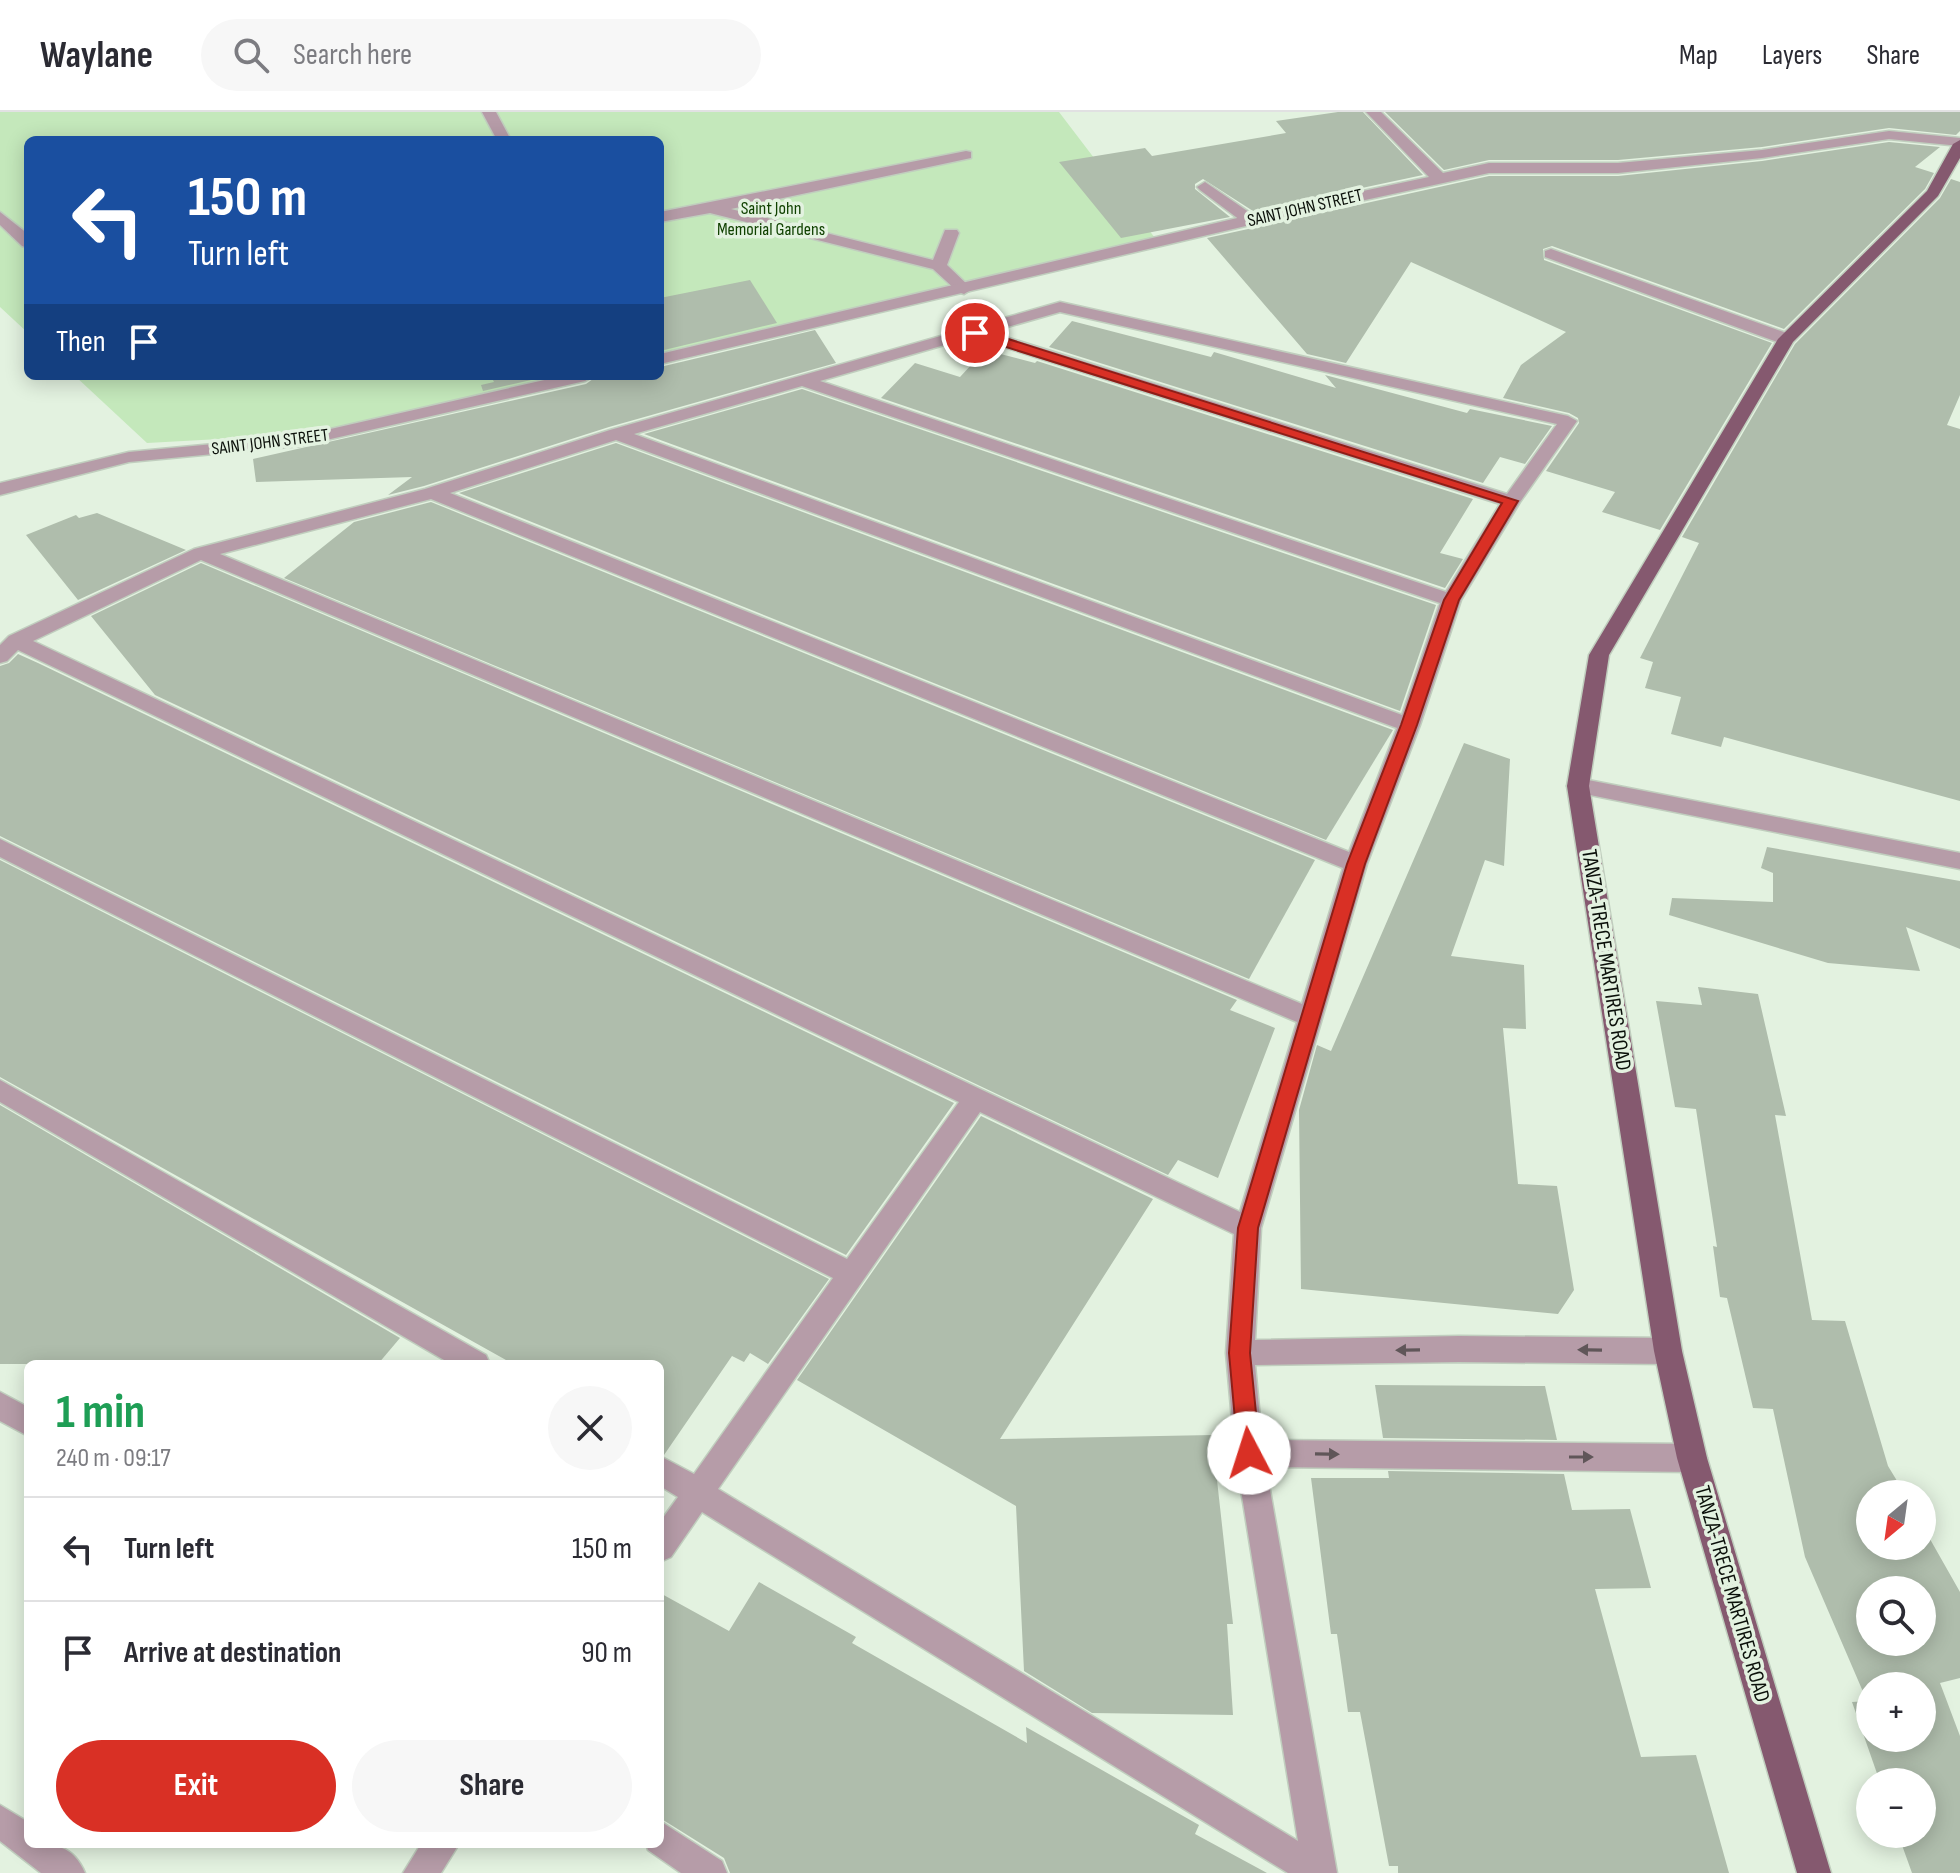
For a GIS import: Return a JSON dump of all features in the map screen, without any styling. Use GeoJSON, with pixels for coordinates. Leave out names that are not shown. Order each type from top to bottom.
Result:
{"type":"FeatureCollection","features":[{"type":"Feature","properties":{"kind":"main road","name":"TANZA-TRECE MARTIRES ROAD"},"geometry":{"type":"LineString","coordinates":[[1814,1873],[1692,1458],[1668,1351],[1578,786],[1599,655],[1786,339],[1933,193],[1960,143]]}},
{"type":"Feature","properties":{"kind":"street"},"geometry":{"type":"LineString","coordinates":[[489,112],[502,136]]}},
{"type":"Feature","properties":{"kind":"street"},"geometry":{"type":"LineString","coordinates":[[1373,112],[1439,178]]}},
{"type":"Feature","properties":{"kind":"street","name":"SAINT JOHN STREET"},"geometry":{"type":"LineString","coordinates":[[664,358],[1439,178],[1517,167],[1618,168],[1673,163],[1762,154],[1889,135],[1960,143]]}},
{"type":"Feature","properties":{"kind":"street"},"geometry":{"type":"LineString","coordinates":[[664,216],[966,155]]}},
{"type":"Feature","properties":{"kind":"street"},"geometry":{"type":"LineString","coordinates":[[1205,187],[1250,220]]}},
{"type":"Feature","properties":{"kind":"street"},"geometry":{"type":"LineString","coordinates":[[710,208],[939,266],[964,289]]}},
{"type":"Feature","properties":{"kind":"street"},"geometry":{"type":"LineString","coordinates":[[0,217],[24,235]]}},
{"type":"Feature","properties":{"kind":"street"},"geometry":{"type":"LineString","coordinates":[[939,266],[951,233]]}},
{"type":"Feature","properties":{"kind":"street"},"geometry":{"type":"LineString","coordinates":[[1551,254],[1786,339]]}},
{"type":"Feature","properties":{"kind":"street"},"geometry":{"type":"LineString","coordinates":[[8,648],[201,553],[432,493],[616,434],[1060,307],[1568,421],[1511,501],[1451,600],[1409,725],[1356,864],[1248,1228],[1240,1353],[1249,1453],[1319,1873]]}},
{"type":"Feature","properties":{"kind":"street"},"geometry":{"type":"LineString","coordinates":[[975,333],[1511,501]]}},
{"type":"Feature","properties":{"kind":"street","name":"SAINT JOHN STREET"},"geometry":{"type":"LineString","coordinates":[[0,489],[129,457],[300,441],[567,380]]}},
{"type":"Feature","properties":{"kind":"street"},"geometry":{"type":"LineString","coordinates":[[806,382],[1451,600]]}},
{"type":"Feature","properties":{"kind":"street"},"geometry":{"type":"LineString","coordinates":[[616,434],[1409,725]]}},
{"type":"Feature","properties":{"kind":"street"},"geometry":{"type":"LineString","coordinates":[[432,493],[1356,864]]}},
{"type":"Feature","properties":{"kind":"street"},"geometry":{"type":"LineString","coordinates":[[201,553],[1312,1018]]}},
{"type":"Feature","properties":{"kind":"street"},"geometry":{"type":"LineString","coordinates":[[8,648],[1248,1228]]}},
{"type":"Feature","properties":{"kind":"street"},"geometry":{"type":"LineString","coordinates":[[1578,786],[1960,861]]}},
{"type":"Feature","properties":{"kind":"street"},"geometry":{"type":"LineString","coordinates":[[0,847],[851,1274]]}},
{"type":"Feature","properties":{"kind":"street"},"geometry":{"type":"LineString","coordinates":[[0,1090],[469,1360]]}},
{"type":"Feature","properties":{"kind":"street"},"geometry":{"type":"LineString","coordinates":[[664,1541],[974,1100]]}},
{"type":"Feature","properties":{"kind":"street"},"geometry":{"type":"LineString","coordinates":[[1240,1353],[1459,1349],[1668,1351]]}},
{"type":"Feature","properties":{"kind":"street"},"geometry":{"type":"LineString","coordinates":[[0,1405],[24,1420]]}},
{"type":"Feature","properties":{"kind":"street"},"geometry":{"type":"LineString","coordinates":[[1249,1453],[1692,1458]]}},
{"type":"Feature","properties":{"kind":"street"},"geometry":{"type":"LineString","coordinates":[[664,1472],[1319,1873]]}},
{"type":"Feature","properties":{"kind":"street"},"geometry":{"type":"LineString","coordinates":[[0,1821],[24,1839]]}},
{"type":"Feature","properties":{"kind":"street"},"geometry":{"type":"LineString","coordinates":[[664,1841],[710,1873]]}},
{"type":"Feature","properties":{"kind":"street"},"geometry":{"type":"LineString","coordinates":[[36,1848],[68,1873]]}},
{"type":"Feature","properties":{"kind":"street"},"geometry":{"type":"LineString","coordinates":[[420,1873],[439,1848]]}},
{"type":"Feature","properties":{"kind":"green space","name":"Saint John Memorial Gardens"},"geometry":{"type":"Polygon","coordinates":[[[0,112],[1059,112],[1155,238],[664,352],[664,136],[24,136],[24,329],[0,307],[0,112]]]}},
{"type":"Feature","properties":{"kind":"green space"},"geometry":{"type":"Polygon","coordinates":[[[79,380],[546,380],[313,434],[147,443],[79,380]]]}},
{"type":"Feature","properties":{"kind":"building"},"geometry":{"type":"Polygon","coordinates":[[[1338,112],[1363,112],[1423,175],[1253,211],[1203,179],[1195,184],[1195,189],[1230,217],[1121,238],[1059,162],[1145,148],[1152,156],[1286,133],[1276,121],[1338,112]]]}},
{"type":"Feature","properties":{"kind":"building"},"geometry":{"type":"Polygon","coordinates":[[[1385,112],[1960,112],[1960,131],[1956,135],[1889,128],[1762,147],[1618,160],[1489,160],[1444,170],[1385,112]]]}},
{"type":"Feature","properties":{"kind":"building"},"geometry":{"type":"Polygon","coordinates":[[[1889,142],[1940,147],[1915,167],[1934,173],[1925,189],[1784,329],[1552,246],[1543,249],[1544,260],[1772,343],[1660,530],[1602,512],[1615,492],[1546,471],[1579,423],[1578,418],[1569,413],[1503,398],[1521,365],[1566,332],[1411,262],[1346,363],[1307,354],[1207,238],[1489,176],[1618,176],[1762,161],[1889,142]]]}},
{"type":"Feature","properties":{"kind":"building"},"geometry":{"type":"Polygon","coordinates":[[[1951,179],[1960,182],[1960,395],[1947,425],[1960,429],[1960,801],[1724,737],[1721,747],[1671,734],[1681,697],[1645,688],[1653,662],[1640,658],[1699,543],[1682,537],[1795,344],[1940,198],[1951,179]]]}},
{"type":"Feature","properties":{"kind":"building"},"geometry":{"type":"Polygon","coordinates":[[[750,280],[777,323],[664,350],[664,297],[750,280]]]}},
{"type":"Feature","properties":{"kind":"building"},"geometry":{"type":"Polygon","coordinates":[[[1072,321],[1211,357],[1214,352],[1336,388],[1325,375],[1467,413],[1470,409],[1552,426],[1525,464],[1500,457],[1483,483],[1049,347],[1072,321]]]}},
{"type":"Feature","properties":{"kind":"building"},"geometry":{"type":"Polygon","coordinates":[[[815,330],[836,363],[609,427],[388,495],[412,477],[256,482],[253,459],[586,384],[592,380],[664,380],[664,366],[815,330]]]}},
{"type":"Feature","properties":{"kind":"building"},"geometry":{"type":"Polygon","coordinates":[[[985,350],[1037,361],[1473,499],[1440,553],[1463,559],[1445,588],[881,398],[915,363],[960,377],[985,350]]]}},
{"type":"Feature","properties":{"kind":"building"},"geometry":{"type":"Polygon","coordinates":[[[531,380],[483,391],[481,385],[531,380]]]}},
{"type":"Feature","properties":{"kind":"building"},"geometry":{"type":"Polygon","coordinates":[[[802,389],[1436,605],[1400,711],[644,434],[802,389]]]}},
{"type":"Feature","properties":{"kind":"building"},"geometry":{"type":"Polygon","coordinates":[[[616,443],[1393,730],[1326,840],[459,493],[616,443]]]}},
{"type":"Feature","properties":{"kind":"building"},"geometry":{"type":"Polygon","coordinates":[[[431,502],[1315,860],[1249,979],[284,578],[354,522],[431,502]]]}},
{"type":"Feature","properties":{"kind":"building"},"geometry":{"type":"Polygon","coordinates":[[[97,513],[186,550],[78,600],[26,535],[76,515],[79,518],[97,513]]]}},
{"type":"Feature","properties":{"kind":"building"},"geometry":{"type":"Polygon","coordinates":[[[201,563],[1237,1000],[1230,1010],[1275,1028],[1218,1178],[1178,1160],[1168,1175],[155,695],[91,616],[201,563]]]}},
{"type":"Feature","properties":{"kind":"building"},"geometry":{"type":"Polygon","coordinates":[[[18,654],[954,1103],[846,1255],[0,836],[0,666],[9,663],[18,654]]]}},
{"type":"Feature","properties":{"kind":"building"},"geometry":{"type":"Polygon","coordinates":[[[1464,743],[1510,759],[1504,866],[1485,860],[1451,956],[1524,965],[1526,1029],[1503,1028],[1518,1184],[1557,1186],[1574,1290],[1558,1314],[1301,1289],[1299,1110],[1317,1045],[1331,1051],[1464,743]]]}},
{"type":"Feature","properties":{"kind":"building"},"geometry":{"type":"Polygon","coordinates":[[[1767,847],[1960,881],[1960,949],[1906,927],[1920,971],[1828,963],[1669,915],[1672,898],[1773,902],[1773,873],[1761,868],[1767,847]]]}},
{"type":"Feature","properties":{"kind":"building"},"geometry":{"type":"Polygon","coordinates":[[[0,860],[829,1279],[768,1364],[750,1353],[744,1362],[732,1356],[664,1455],[664,1360],[506,1360],[0,1077],[0,860]]]}},
{"type":"Feature","properties":{"kind":"building"},"geometry":{"type":"Polygon","coordinates":[[[1698,987],[1758,994],[1786,1116],[1775,1115],[1812,1320],[1845,1321],[1888,1466],[1896,1480],[1856,1480],[1856,1560],[1936,1560],[1936,1550],[1960,1592],[1960,1678],[1940,1683],[1960,1736],[1960,1873],[1912,1873],[1903,1848],[1936,1848],[1936,1768],[1875,1768],[1870,1752],[1936,1752],[1936,1672],[1856,1672],[1856,1675],[1805,1557],[1773,1409],[1753,1408],[1727,1298],[1720,1297],[1713,1246],[1717,1247],[1696,1109],[1675,1107],[1656,1001],[1702,1005],[1698,987]]]}},
{"type":"Feature","properties":{"kind":"building"},"geometry":{"type":"Polygon","coordinates":[[[0,1105],[400,1338],[381,1360],[24,1360],[24,1364],[0,1364],[0,1105]]]}},
{"type":"Feature","properties":{"kind":"building"},"geometry":{"type":"Polygon","coordinates":[[[981,1116],[1153,1199],[1000,1439],[1212,1435],[1233,1624],[1227,1624],[1233,1715],[1092,1713],[1024,1671],[1016,1506],[797,1380],[981,1116]]]}},
{"type":"Feature","properties":{"kind":"building"},"geometry":{"type":"Polygon","coordinates":[[[1375,1385],[1545,1386],[1557,1440],[1383,1438],[1375,1385]]]}},
{"type":"Feature","properties":{"kind":"building"},"geometry":{"type":"Polygon","coordinates":[[[1388,1471],[1564,1474],[1572,1510],[1630,1509],[1651,1588],[1595,1589],[1641,1757],[1696,1755],[1729,1873],[1398,1873],[1398,1866],[1389,1866],[1360,1712],[1348,1712],[1337,1634],[1331,1634],[1311,1478],[1389,1478],[1388,1471]]]}},
{"type":"Feature","properties":{"kind":"building"},"geometry":{"type":"Polygon","coordinates":[[[759,1582],[856,1637],[852,1643],[1027,1743],[1026,1727],[1199,1825],[1195,1834],[1267,1873],[730,1873],[724,1858],[664,1820],[664,1595],[729,1631],[759,1582]]]}},
{"type":"Feature","properties":{"kind":"route"},"geometry":{"type":"LineString","coordinates":[[975,333],[1511,501],[1451,600],[1409,725],[1356,864],[1248,1228],[1240,1353],[1249,1453]]}}]}
